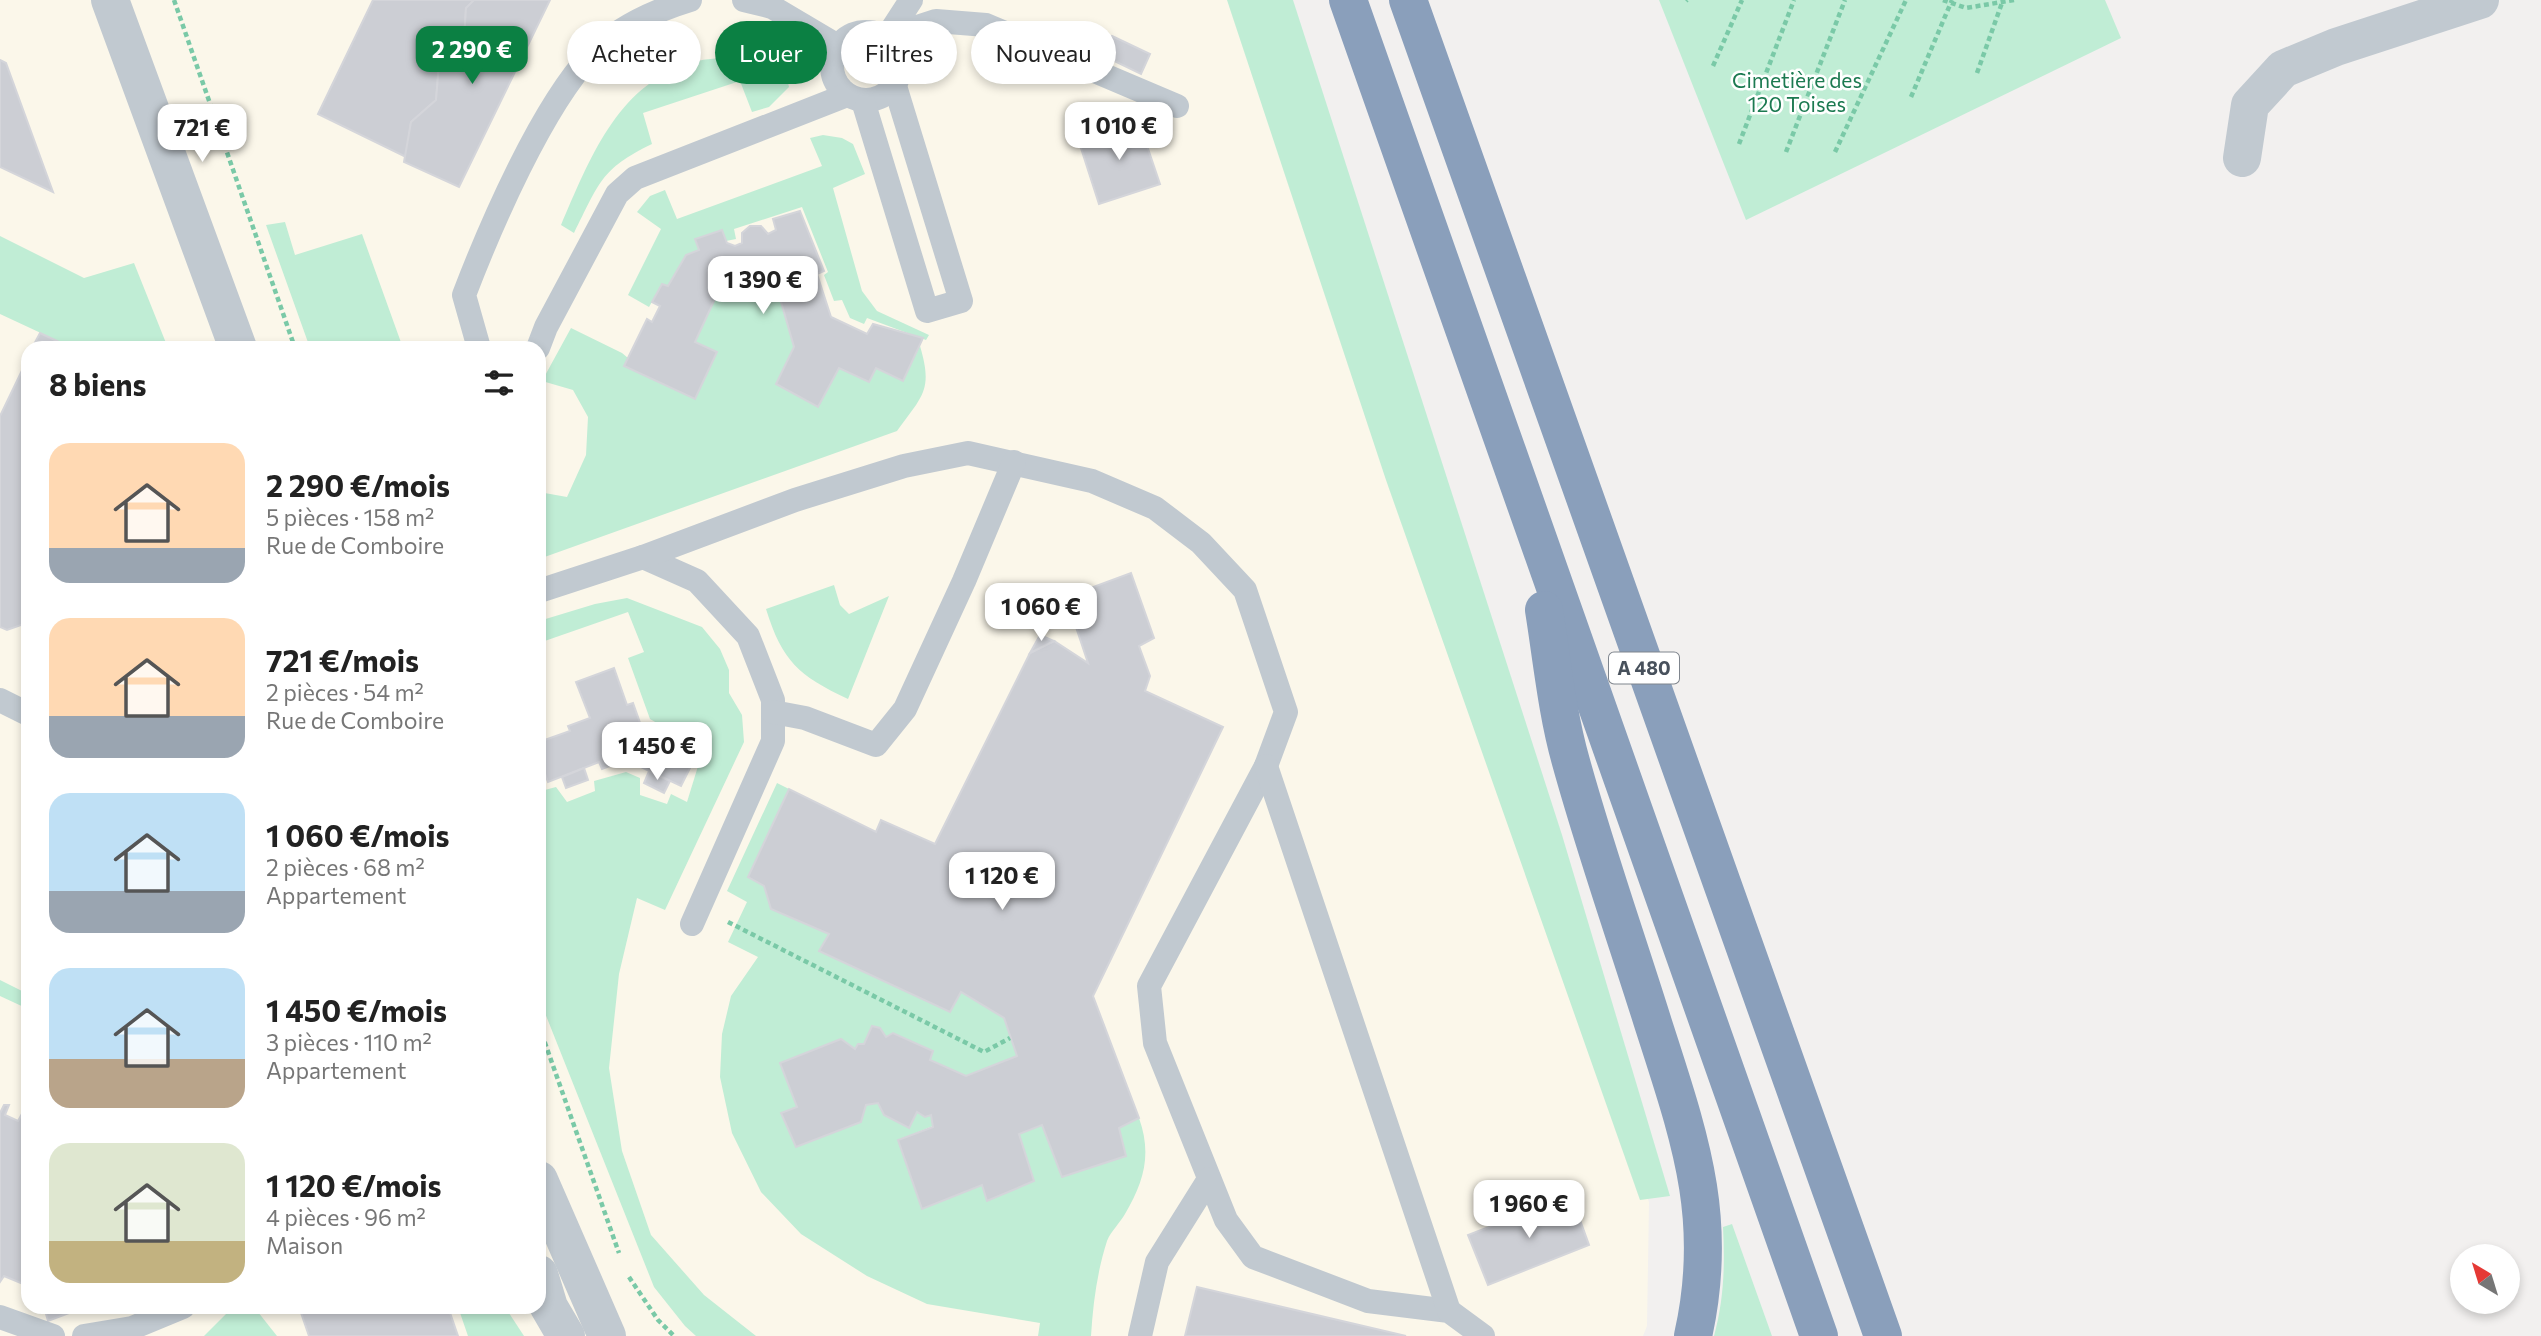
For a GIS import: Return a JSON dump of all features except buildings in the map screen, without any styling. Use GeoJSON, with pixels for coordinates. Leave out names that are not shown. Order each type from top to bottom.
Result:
{"type":"FeatureCollection","features":[{"type":"Feature","properties":{"kind":"highway","name":"A 480"},"geometry":{"type":"LineString","coordinates":[[1348,0],[1819,1336]]}},
{"type":"Feature","properties":{"kind":"highway","name":"A 480"},"geometry":{"type":"LineString","coordinates":[[1408,0],[1883,1336]]}},
{"type":"Feature","properties":{"kind":"highway"},"geometry":{"type":"LineString","coordinates":[[1525,501],[1570,759],[1687,1131],[1701,1198],[1705,1238],[1702,1295],[1693,1336]]}},
{"type":"Feature","properties":{"kind":"street"},"geometry":{"type":"LineString","coordinates":[[110,0],[235,341]]}},
{"type":"Feature","properties":{"kind":"street"},"geometry":{"type":"LineString","coordinates":[[2242,158],[2250,105],[2283,69],[2336,47],[2480,0]]}},
{"type":"Feature","properties":{"kind":"street"},"geometry":{"type":"LineString","coordinates":[[546,1196],[607,1336]]}},
{"type":"Feature","properties":{"kind":"street"},"geometry":{"type":"LineString","coordinates":[[546,1297],[566,1336]]}},
{"type":"Feature","properties":{"kind":"lane"},"geometry":{"type":"LineString","coordinates":[[477,341],[464,295],[528,153],[568,82],[592,54],[617,32],[662,8],[690,0]]}},
{"type":"Feature","properties":{"kind":"lane"},"geometry":{"type":"LineString","coordinates":[[744,0],[772,7],[838,46]]}},
{"type":"Feature","properties":{"kind":"lane"},"geometry":{"type":"LineString","coordinates":[[897,21],[911,0]]}},
{"type":"Feature","properties":{"kind":"lane"},"geometry":{"type":"LineString","coordinates":[[957,23],[986,25],[1177,106]]}},
{"type":"Feature","properties":{"kind":"lane"},"geometry":{"type":"LineString","coordinates":[[541,341],[617,194],[635,178],[855,98],[881,97],[895,86],[961,300],[927,312],[855,98],[835,81],[831,63],[841,44]]}},
{"type":"Feature","properties":{"kind":"lane"},"geometry":{"type":"LineString","coordinates":[[546,589],[643,557],[795,500],[904,466],[968,453],[1092,481],[1155,508],[1201,543],[1245,590],[1286,712],[1266,766],[1149,986],[1155,1043],[1226,1220],[1253,1257],[1368,1301],[1449,1311],[1483,1336]]}},
{"type":"Feature","properties":{"kind":"lane"},"geometry":{"type":"LineString","coordinates":[[774,712],[804,718],[876,745],[905,709],[964,581],[1014,462]]}},
{"type":"Feature","properties":{"kind":"lane"},"geometry":{"type":"LineString","coordinates":[[643,557],[697,581],[748,636],[773,700],[773,741],[696,915]]}},
{"type":"Feature","properties":{"kind":"lane"},"geometry":{"type":"LineString","coordinates":[[0,700],[21,710]]}},
{"type":"Feature","properties":{"kind":"lane"},"geometry":{"type":"LineString","coordinates":[[1266,766],[1449,1311]]}},
{"type":"Feature","properties":{"kind":"lane"},"geometry":{"type":"LineString","coordinates":[[1140,1336],[1157,1262],[1209,1179]]}},
{"type":"Feature","properties":{"kind":"lane"},"geometry":{"type":"LineString","coordinates":[[84,1336],[132,1328],[166,1314]]}},
{"type":"Feature","properties":{"kind":"lane"},"geometry":{"type":"LineString","coordinates":[[0,1317],[53,1336]]}},
{"type":"Feature","properties":{"kind":"path"},"geometry":{"type":"LineString","coordinates":[[174,0],[293,341]]}},
{"type":"Feature","properties":{"kind":"path"},"geometry":{"type":"LineString","coordinates":[[1713,66],[1742,0]]}},
{"type":"Feature","properties":{"kind":"path"},"geometry":{"type":"LineString","coordinates":[[1739,144],[1794,0]]}},
{"type":"Feature","properties":{"kind":"path"},"geometry":{"type":"LineString","coordinates":[[1786,152],[1845,0]]}},
{"type":"Feature","properties":{"kind":"path"},"geometry":{"type":"LineString","coordinates":[[1835,152],[1906,0]]}},
{"type":"Feature","properties":{"kind":"path"},"geometry":{"type":"LineString","coordinates":[[1943,0],[1966,8],[2014,0]]}},
{"type":"Feature","properties":{"kind":"path"},"geometry":{"type":"LineString","coordinates":[[1911,97],[1952,1]]}},
{"type":"Feature","properties":{"kind":"path"},"geometry":{"type":"LineString","coordinates":[[1977,73],[2002,1]]}},
{"type":"Feature","properties":{"kind":"path"},"geometry":{"type":"LineString","coordinates":[[696,915],[984,1052],[1010,1038]]}},
{"type":"Feature","properties":{"kind":"path"},"geometry":{"type":"LineString","coordinates":[[546,1046],[622,1260]]}},
{"type":"Feature","properties":{"kind":"path"},"geometry":{"type":"LineString","coordinates":[[626,1273],[658,1321],[674,1336]]}},
{"type":"Feature","properties":{"kind":"shaded area"},"geometry":{"type":"Polygon","coordinates":[[[0,0],[1231,0],[1649,1202],[1647,1326],[1643,1336],[0,1336],[0,0]]]}},
{"type":"Feature","properties":{"kind":"green space"},"geometry":{"type":"Polygon","coordinates":[[[1227,0],[1293,0],[1562,835],[1670,1196],[1640,1200],[1386,480],[1227,0]]]}},
{"type":"Feature","properties":{"kind":"green space","name":"Cimetière des 120 Toises"},"geometry":{"type":"Polygon","coordinates":[[[1659,0],[2105,0],[2121,38],[1746,220],[1659,0]]]}},
{"type":"Feature","properties":{"kind":"green space"},"geometry":{"type":"Polygon","coordinates":[[[715,59],[715,84],[731,84],[643,113],[652,144],[611,170],[596,190],[574,233],[561,225],[595,152],[624,107],[650,84],[701,84],[701,61],[715,59]]]}},
{"type":"Feature","properties":{"kind":"green space"},"geometry":{"type":"Polygon","coordinates":[[[741,84],[788,84],[789,87],[769,107],[752,112],[741,84]]]}},
{"type":"Feature","properties":{"kind":"green space"},"geometry":{"type":"Polygon","coordinates":[[[823,135],[842,138],[853,144],[865,174],[833,188],[862,291],[877,311],[929,335],[926,340],[867,318],[864,324],[850,318],[842,300],[834,301],[824,275],[828,272],[802,207],[734,229],[736,239],[726,241],[722,230],[695,239],[699,250],[686,255],[668,286],[662,284],[649,307],[628,295],[661,229],[637,212],[650,196],[665,190],[677,219],[822,166],[810,138],[823,135]]]}},
{"type":"Feature","properties":{"kind":"green space"},"geometry":{"type":"Polygon","coordinates":[[[285,222],[295,255],[362,234],[400,341],[307,341],[266,225],[285,222]]]}},
{"type":"Feature","properties":{"kind":"green space"},"geometry":{"type":"Polygon","coordinates":[[[0,236],[84,278],[134,263],[165,341],[58,341],[0,314],[0,236]]]}},
{"type":"Feature","properties":{"kind":"green space"},"geometry":{"type":"Polygon","coordinates":[[[760,274],[765,285],[775,281],[794,347],[869,382],[876,368],[903,380],[920,346],[926,373],[919,400],[897,431],[546,556],[546,493],[567,497],[586,455],[588,417],[573,390],[546,382],[546,374],[571,328],[622,353],[628,358],[625,366],[695,399],[717,352],[695,342],[719,290],[760,274]]]}},
{"type":"Feature","properties":{"kind":"green space"},"geometry":{"type":"Polygon","coordinates":[[[834,585],[840,605],[849,614],[889,596],[848,699],[817,683],[795,665],[779,642],[766,609],[834,585]]]}},
{"type":"Feature","properties":{"kind":"green space"},"geometry":{"type":"Polygon","coordinates":[[[627,598],[702,627],[720,649],[729,670],[729,693],[742,715],[744,742],[665,910],[637,898],[619,974],[609,1068],[622,1151],[651,1235],[704,1295],[756,1336],[696,1336],[654,1287],[546,1016],[546,790],[556,787],[567,802],[595,791],[594,781],[626,772],[640,778],[640,795],[667,804],[671,794],[687,802],[703,750],[650,719],[628,658],[644,652],[628,612],[546,641],[546,619],[595,604],[627,598]]]}},
{"type":"Feature","properties":{"kind":"green space"},"geometry":{"type":"Polygon","coordinates":[[[777,783],[789,789],[748,877],[764,886],[771,909],[829,934],[820,951],[950,1012],[961,992],[1004,1018],[1017,1056],[966,1076],[930,1060],[933,1051],[893,1033],[886,1037],[880,1028],[872,1026],[864,1044],[858,1044],[855,1049],[780,1063],[797,1107],[781,1114],[796,1147],[861,1122],[866,1105],[878,1103],[884,1115],[908,1127],[917,1112],[925,1117],[931,1115],[933,1126],[898,1140],[922,1209],[982,1185],[988,1200],[1034,1181],[1019,1134],[1042,1125],[1062,1177],[1126,1156],[1119,1128],[1139,1118],[1145,1144],[1144,1167],[1132,1202],[1107,1241],[1096,1288],[1091,1336],[1038,1336],[1040,1323],[927,1304],[867,1276],[801,1234],[761,1192],[732,1133],[720,1077],[722,1034],[731,996],[758,957],[728,942],[747,902],[727,891],[777,783]]]}},
{"type":"Feature","properties":{"kind":"green space"},"geometry":{"type":"Polygon","coordinates":[[[0,980],[21,990],[21,1006],[0,996],[0,980]]]}},
{"type":"Feature","properties":{"kind":"green space"},"geometry":{"type":"Polygon","coordinates":[[[1732,1224],[1772,1336],[1714,1336],[1723,1282],[1723,1227],[1732,1224]]]}},
{"type":"Feature","properties":{"kind":"green space"},"geometry":{"type":"Polygon","coordinates":[[[226,1314],[260,1314],[277,1336],[204,1336],[226,1314]]]}},
{"type":"Feature","properties":{"kind":"green space"},"geometry":{"type":"Polygon","coordinates":[[[460,1314],[510,1314],[524,1336],[468,1336],[460,1314]]]}}]}
